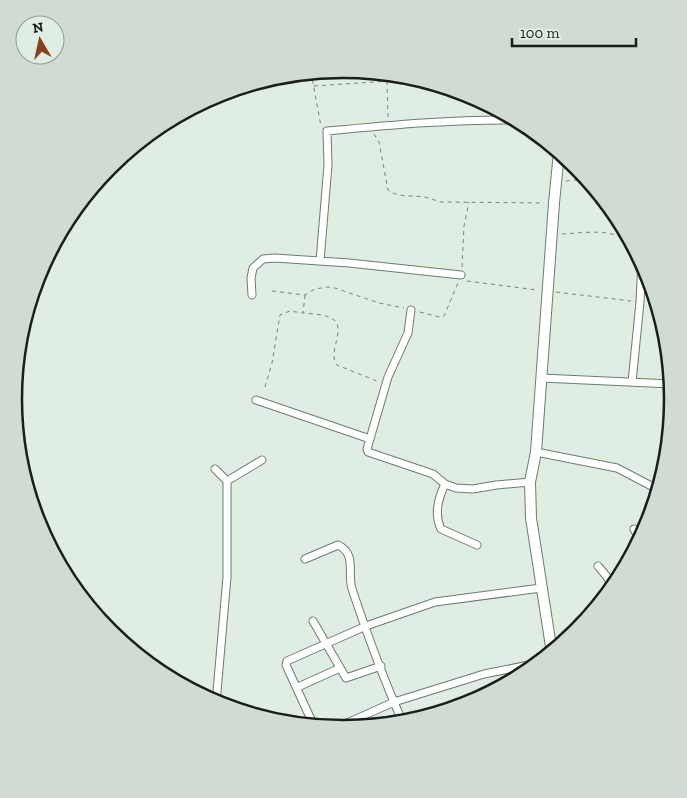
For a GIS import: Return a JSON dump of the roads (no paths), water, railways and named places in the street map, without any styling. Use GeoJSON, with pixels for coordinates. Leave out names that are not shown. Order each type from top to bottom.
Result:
{"type":"FeatureCollection","features":[{"type":"Feature","properties":{"kind":"main road"},"geometry":{"type":"LineString","coordinates":[[551,644],[531,518],[530,482],[536,452],[558,161]]}},
{"type":"Feature","properties":{"kind":"street"},"geometry":{"type":"LineString","coordinates":[[320,260],[328,165],[327,131],[389,125],[502,120]]}},
{"type":"Feature","properties":{"kind":"street"},"geometry":{"type":"LineString","coordinates":[[252,295],[251,278],[253,268],[264,259],[320,260],[461,275]]}},
{"type":"Feature","properties":{"kind":"street"},"geometry":{"type":"LineString","coordinates":[[632,382],[641,279]]}},
{"type":"Feature","properties":{"kind":"street"},"geometry":{"type":"LineString","coordinates":[[411,310],[408,333],[386,384],[367,448],[368,452],[433,474],[445,484],[456,488],[473,489],[530,482]]}},
{"type":"Feature","properties":{"kind":"street"},"geometry":{"type":"LineString","coordinates":[[541,378],[664,384]]}},
{"type":"Feature","properties":{"kind":"street"},"geometry":{"type":"LineString","coordinates":[[256,400],[370,439]]}},
{"type":"Feature","properties":{"kind":"street"},"geometry":{"type":"LineString","coordinates":[[536,452],[617,468],[652,487]]}},
{"type":"Feature","properties":{"kind":"street"},"geometry":{"type":"LineString","coordinates":[[227,481],[262,460]]}},
{"type":"Feature","properties":{"kind":"street"},"geometry":{"type":"LineString","coordinates":[[215,469],[227,481],[227,576],[217,694]]}},
{"type":"Feature","properties":{"kind":"street"},"geometry":{"type":"LineString","coordinates":[[445,484],[439,496],[437,519],[441,529],[477,545]]}},
{"type":"Feature","properties":{"kind":"street"},"geometry":{"type":"LineString","coordinates":[[305,559],[338,545],[345,548],[350,557],[351,587],[400,715]]}},
{"type":"Feature","properties":{"kind":"street"},"geometry":{"type":"LineString","coordinates":[[598,566],[608,579]]}},
{"type":"Feature","properties":{"kind":"street"},"geometry":{"type":"LineString","coordinates":[[311,718],[286,663],[366,626],[435,602],[541,588]]}},
{"type":"Feature","properties":{"kind":"street"},"geometry":{"type":"LineString","coordinates":[[313,621],[347,679],[381,666]]}},
{"type":"Feature","properties":{"kind":"street"},"geometry":{"type":"LineString","coordinates":[[355,719],[394,702],[484,674],[521,667]]}},
{"type":"Feature","properties":{"kind":"street"},"geometry":{"type":"LineString","coordinates":[[298,687],[340,668]]}}]}
